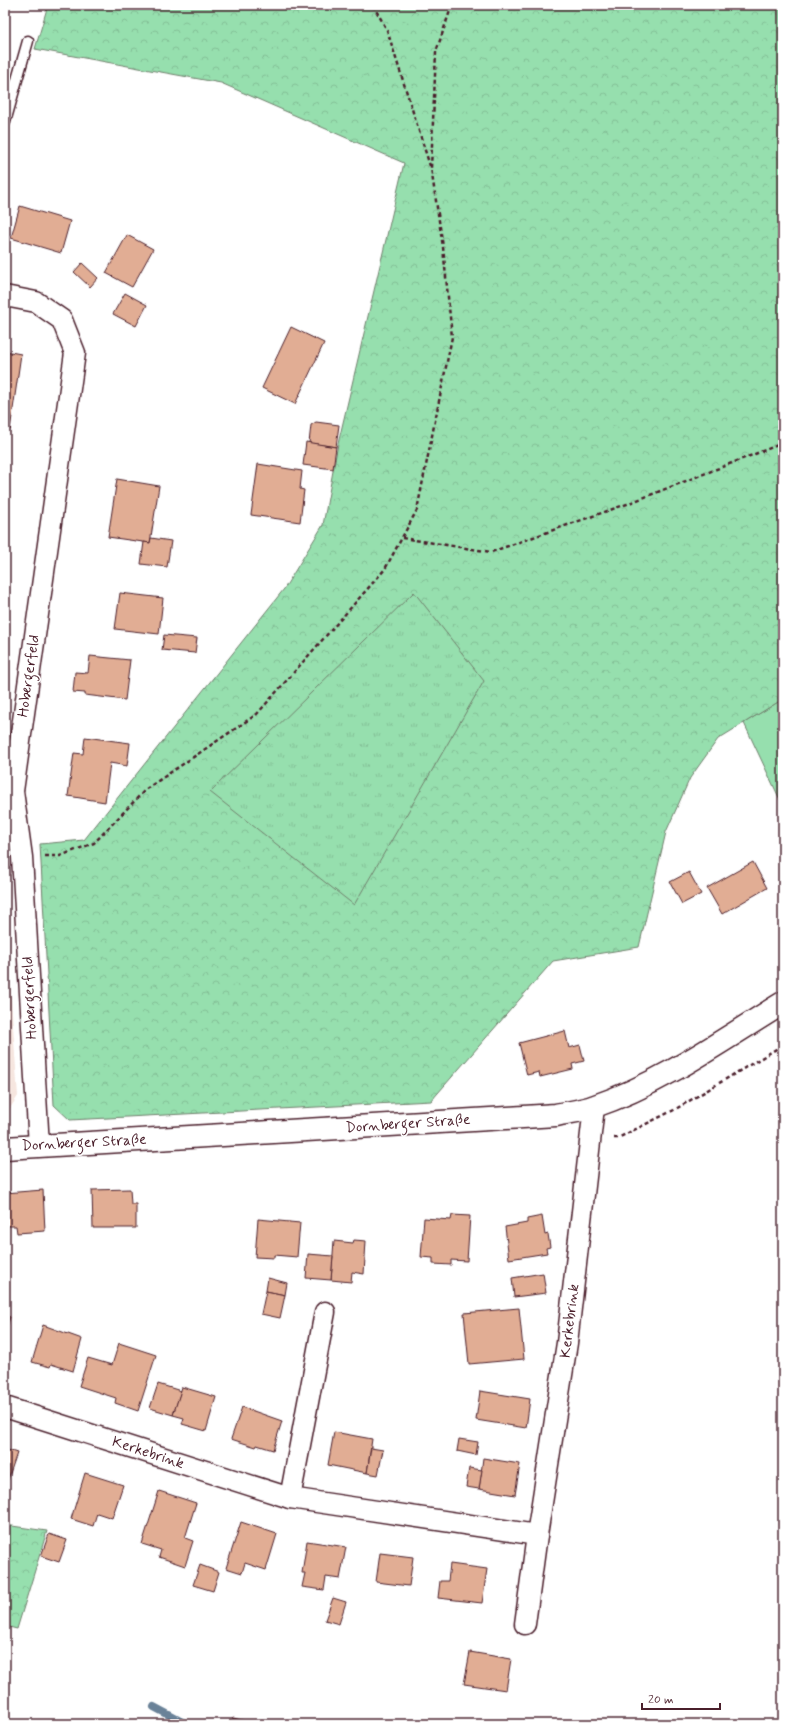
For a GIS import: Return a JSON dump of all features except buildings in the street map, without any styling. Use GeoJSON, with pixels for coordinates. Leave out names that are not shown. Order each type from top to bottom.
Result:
{"type":"FeatureCollection","features":[{"type":"Feature","properties":{"kind":"street","name":"Hobergerfeld"},"geometry":{"type":"LineString","coordinates":[[5,296],[36,302],[62,320],[75,353],[13,791],[22,856],[39,1146]]}},
{"type":"Feature","properties":{"kind":"street","name":"Dornberger Straße"},"geometry":{"type":"LineString","coordinates":[[5,1148],[556,1115],[594,1107],[631,1091],[672,1070],[783,1003]]}},
{"type":"Feature","properties":{"kind":"street","name":"Kerkebrink"},"geometry":{"type":"LineString","coordinates":[[525,1624],[537,1535],[567,1343],[594,1107]]}},
{"type":"Feature","properties":{"kind":"street"},"geometry":{"type":"LineString","coordinates":[[290,1498],[325,1312]]}},
{"type":"Feature","properties":{"kind":"street","name":"Kerkebrink"},"geometry":{"type":"LineString","coordinates":[[5,1407],[290,1498],[537,1535]]}},
{"type":"Feature","properties":{"kind":"lane"},"geometry":{"type":"LineString","coordinates":[[5,122],[28,41]]}},
{"type":"Feature","properties":{"kind":"path"},"geometry":{"type":"LineString","coordinates":[[22,856],[60,856],[94,842],[146,789],[257,714],[385,569],[417,510],[452,337],[443,246],[431,168],[387,30],[373,5]]}},
{"type":"Feature","properties":{"kind":"path"},"geometry":{"type":"LineString","coordinates":[[431,168],[436,52],[452,5]]}},
{"type":"Feature","properties":{"kind":"path"},"geometry":{"type":"LineString","coordinates":[[402,538],[491,552],[627,504],[783,443]]}},
{"type":"Feature","properties":{"kind":"shaded area"},"geometry":{"type":"Polygon","coordinates":[[[5,914],[18,1096],[5,1116],[5,914]]]}},
{"type":"Feature","properties":{"kind":"green space"},"geometry":{"type":"Polygon","coordinates":[[[48,5],[783,5],[783,699],[718,739],[690,778],[666,832],[639,947],[553,961],[431,1101],[70,1120],[54,1105],[40,844],[84,840],[284,589],[323,525],[338,444],[404,163],[221,83],[35,49],[48,5]]]}},
{"type":"Feature","properties":{"kind":"green space"},"geometry":{"type":"Polygon","coordinates":[[[414,592],[484,681],[354,905],[210,792],[414,592]]]}},
{"type":"Feature","properties":{"kind":"green space"},"geometry":{"type":"Polygon","coordinates":[[[783,699],[783,806],[744,723],[783,699]]]}},
{"type":"Feature","properties":{"kind":"green space"},"geometry":{"type":"Polygon","coordinates":[[[5,1525],[47,1531],[17,1629],[5,1626],[5,1525]]]}},
{"type":"Feature","properties":{"kind":"waterway"},"geometry":{"type":"LineString","coordinates":[[154,1707],[186,1724]]}}]}
